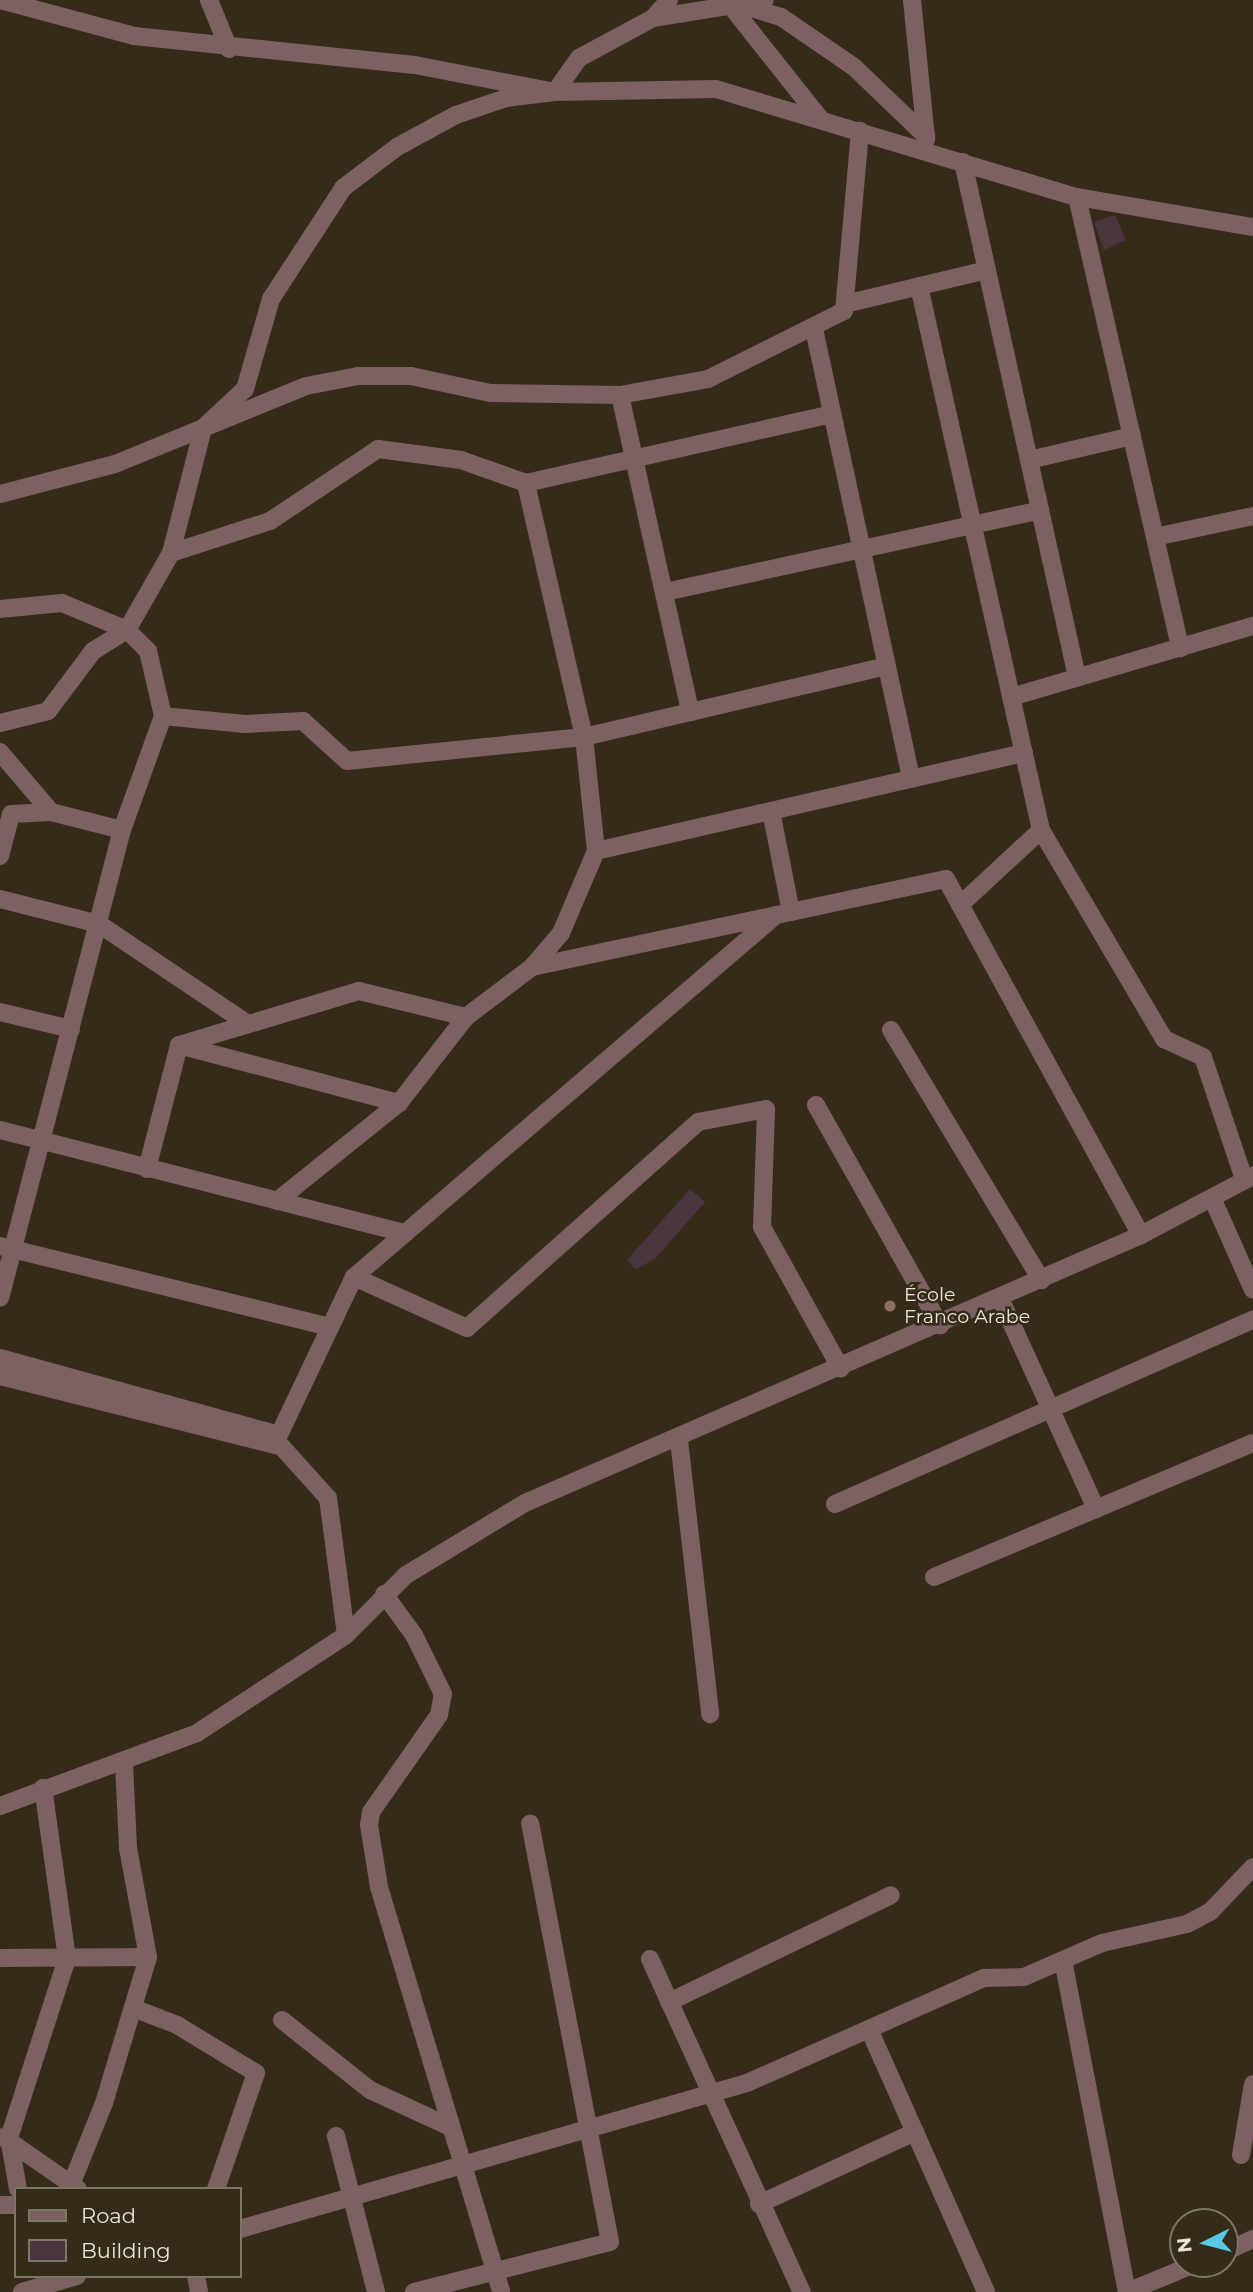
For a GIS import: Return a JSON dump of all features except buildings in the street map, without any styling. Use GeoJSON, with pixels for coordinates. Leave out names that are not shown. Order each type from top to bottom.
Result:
{"type":"FeatureCollection","features":[{"type":"Feature","properties":{"kind":"street"},"geometry":{"type":"LineString","coordinates":[[1,0],[134,36],[229,49],[415,65],[555,92]]}},
{"type":"Feature","properties":{"kind":"street"},"geometry":{"type":"LineString","coordinates":[[209,0],[229,49]]}},
{"type":"Feature","properties":{"kind":"street"},"geometry":{"type":"LineString","coordinates":[[653,18],[669,0]]}},
{"type":"Feature","properties":{"kind":"street"},"geometry":{"type":"LineString","coordinates":[[555,92],[579,58],[653,18],[727,3],[765,0]]}},
{"type":"Feature","properties":{"kind":"street"},"geometry":{"type":"LineString","coordinates":[[912,0],[927,143]]}},
{"type":"Feature","properties":{"kind":"street"},"geometry":{"type":"LineString","coordinates":[[727,3],[821,120]]}},
{"type":"Feature","properties":{"kind":"street"},"geometry":{"type":"LineString","coordinates":[[727,3],[781,17],[853,67],[927,143]]}},
{"type":"Feature","properties":{"kind":"street"},"geometry":{"type":"LineString","coordinates":[[0,723],[48,711],[93,651],[127,630],[171,553],[204,428],[245,389],[271,299],[343,188],[397,147],[456,116],[506,98],[555,92],[716,89],[860,131],[927,143],[963,162],[1077,197],[1253,227]]}},
{"type":"Feature","properties":{"kind":"street"},"geometry":{"type":"LineString","coordinates":[[0,494],[116,464],[306,386],[358,376],[411,376],[490,393],[621,395],[708,379],[814,329],[844,311],[860,131]]}},
{"type":"Feature","properties":{"kind":"street"},"geometry":{"type":"LineString","coordinates":[[963,162],[1077,677]]}},
{"type":"Feature","properties":{"kind":"street"},"geometry":{"type":"LineString","coordinates":[[1077,197],[1180,648]]}},
{"type":"Feature","properties":{"kind":"street"},"geometry":{"type":"LineString","coordinates":[[845,304],[987,270]]}},
{"type":"Feature","properties":{"kind":"street"},"geometry":{"type":"LineString","coordinates":[[0,1806],[197,1733],[346,1635],[384,1594],[525,1503],[679,1440],[1141,1235],[1213,1200],[1249,1177],[1203,1057],[1164,1039],[1041,830],[919,286]]}},
{"type":"Feature","properties":{"kind":"street"},"geometry":{"type":"LineString","coordinates":[[814,329],[911,778]]}},
{"type":"Feature","properties":{"kind":"street"},"geometry":{"type":"LineString","coordinates":[[621,395],[690,712]]}},
{"type":"Feature","properties":{"kind":"street"},"geometry":{"type":"LineString","coordinates":[[171,553],[270,522],[378,449],[461,460],[526,483],[635,462],[832,414]]}},
{"type":"Feature","properties":{"kind":"street"},"geometry":{"type":"LineString","coordinates":[[1029,460],[1132,436]]}},
{"type":"Feature","properties":{"kind":"street"},"geometry":{"type":"LineString","coordinates":[[276,1201],[399,1103],[466,1017],[532,967],[561,933],[596,851],[583,737],[526,483]]}},
{"type":"Feature","properties":{"kind":"street"},"geometry":{"type":"LineString","coordinates":[[664,592],[862,551],[1040,510]]}},
{"type":"Feature","properties":{"kind":"street"},"geometry":{"type":"LineString","coordinates":[[1154,537],[1253,516]]}},
{"type":"Feature","properties":{"kind":"street"},"geometry":{"type":"LineString","coordinates":[[0,609],[62,603],[127,630],[148,651],[163,716],[122,830],[41,1142],[6,1247],[0,1297]]}},
{"type":"Feature","properties":{"kind":"street"},"geometry":{"type":"LineString","coordinates":[[1011,697],[1253,626]]}},
{"type":"Feature","properties":{"kind":"street"},"geometry":{"type":"LineString","coordinates":[[163,716],[245,724],[303,721],[347,761],[583,737],[886,667]]}},
{"type":"Feature","properties":{"kind":"street"},"geometry":{"type":"LineString","coordinates":[[0,752],[51,812]]}},
{"type":"Feature","properties":{"kind":"street"},"geometry":{"type":"LineString","coordinates":[[596,851],[1024,753]]}},
{"type":"Feature","properties":{"kind":"street"},"geometry":{"type":"LineString","coordinates":[[771,811],[783,914]]}},
{"type":"Feature","properties":{"kind":"street"},"geometry":{"type":"LineString","coordinates":[[0,856],[11,814],[51,812],[122,830]]}},
{"type":"Feature","properties":{"kind":"street"},"geometry":{"type":"LineString","coordinates":[[960,905],[1041,830]]}},
{"type":"Feature","properties":{"kind":"street"},"geometry":{"type":"LineString","coordinates":[[532,967],[946,879],[1141,1235]]}},
{"type":"Feature","properties":{"kind":"street"},"geometry":{"type":"LineString","coordinates":[[0,899],[99,924],[248,1024]]}},
{"type":"Feature","properties":{"kind":"street"},"geometry":{"type":"LineString","coordinates":[[0,1358],[279,1435],[354,1277],[783,914]]}},
{"type":"Feature","properties":{"kind":"street"},"geometry":{"type":"LineString","coordinates":[[179,1045],[359,991],[466,1017]]}},
{"type":"Feature","properties":{"kind":"street"},"geometry":{"type":"LineString","coordinates":[[0,1012],[71,1029]]}},
{"type":"Feature","properties":{"kind":"street"},"geometry":{"type":"LineString","coordinates":[[891,1030],[1041,1280]]}},
{"type":"Feature","properties":{"kind":"street"},"geometry":{"type":"LineString","coordinates":[[179,1045],[399,1103]]}},
{"type":"Feature","properties":{"kind":"street"},"geometry":{"type":"LineString","coordinates":[[147,1168],[179,1045]]}},
{"type":"Feature","properties":{"kind":"street"},"geometry":{"type":"LineString","coordinates":[[816,1105],[940,1325]]}},
{"type":"Feature","properties":{"kind":"street"},"geometry":{"type":"LineString","coordinates":[[354,1277],[467,1328],[698,1122],[766,1109],[762,1227],[841,1369]]}},
{"type":"Feature","properties":{"kind":"street"},"geometry":{"type":"LineString","coordinates":[[0,1130],[405,1233]]}},
{"type":"Feature","properties":{"kind":"street"},"geometry":{"type":"LineString","coordinates":[[1213,1200],[1253,1290]]}},
{"type":"Feature","properties":{"kind":"street"},"geometry":{"type":"LineString","coordinates":[[6,1247],[330,1327]]}},
{"type":"Feature","properties":{"kind":"street"},"geometry":{"type":"LineString","coordinates":[[1000,1298],[1097,1509]]}},
{"type":"Feature","properties":{"kind":"street"},"geometry":{"type":"LineString","coordinates":[[835,1503],[1253,1320]]}},
{"type":"Feature","properties":{"kind":"street"},"geometry":{"type":"LineString","coordinates":[[0,1376],[282,1447],[328,1498],[346,1635]]}},
{"type":"Feature","properties":{"kind":"street"},"geometry":{"type":"LineString","coordinates":[[679,1440],[710,1714]]}},
{"type":"Feature","properties":{"kind":"street"},"geometry":{"type":"LineString","coordinates":[[934,1577],[1253,1443]]}},
{"type":"Feature","properties":{"kind":"street"},"geometry":{"type":"LineString","coordinates":[[384,1594],[443,1693],[439,1715],[371,1812],[369,1825],[379,1887],[450,2127],[466,2165],[499,2269],[501,2292]]}},
{"type":"Feature","properties":{"kind":"street"},"geometry":{"type":"LineString","coordinates":[[4,2137],[74,2187],[148,1957],[128,1847],[124,1762]]}},
{"type":"Feature","properties":{"kind":"street"},"geometry":{"type":"LineString","coordinates":[[17,2187],[4,2137],[67,1958],[43,1788]]}},
{"type":"Feature","properties":{"kind":"street"},"geometry":{"type":"LineString","coordinates":[[414,2292],[610,2242],[530,1824]]}},
{"type":"Feature","properties":{"kind":"street"},"geometry":{"type":"LineString","coordinates":[[242,2229],[710,2094],[869,2029],[984,1978],[1024,1977],[1102,1943],[1187,1924],[1210,1912],[1253,1867]]}},
{"type":"Feature","properties":{"kind":"street"},"geometry":{"type":"LineString","coordinates":[[669,2002],[891,1895]]}},
{"type":"Feature","properties":{"kind":"street"},"geometry":{"type":"LineString","coordinates":[[0,1958],[148,1957]]}},
{"type":"Feature","properties":{"kind":"street"},"geometry":{"type":"LineString","coordinates":[[650,1959],[802,2292]]}},
{"type":"Feature","properties":{"kind":"street"},"geometry":{"type":"LineString","coordinates":[[1063,1960],[1127,2292],[1169,2275]]}},
{"type":"Feature","properties":{"kind":"street"},"geometry":{"type":"LineString","coordinates":[[133,2008],[177,2025],[256,2073],[217,2187]]}},
{"type":"Feature","properties":{"kind":"street"},"geometry":{"type":"LineString","coordinates":[[282,2020],[370,2090],[450,2127]]}},
{"type":"Feature","properties":{"kind":"street"},"geometry":{"type":"LineString","coordinates":[[869,2029],[986,2292]]}},
{"type":"Feature","properties":{"kind":"street"},"geometry":{"type":"LineString","coordinates":[[1241,2155],[1253,2084]]}},
{"type":"Feature","properties":{"kind":"street"},"geometry":{"type":"LineString","coordinates":[[760,2204],[915,2132]]}},
{"type":"Feature","properties":{"kind":"street"},"geometry":{"type":"LineString","coordinates":[[336,2136],[376,2292]]}},
{"type":"Feature","properties":{"kind":"street"},"geometry":{"type":"LineString","coordinates":[[32,2287],[69,2278]]}},
{"type":"Feature","properties":{"kind":"place","name":"École Franco Arabe"},"geometry":{"type":"Point","coordinates":[890,1306]}}]}
